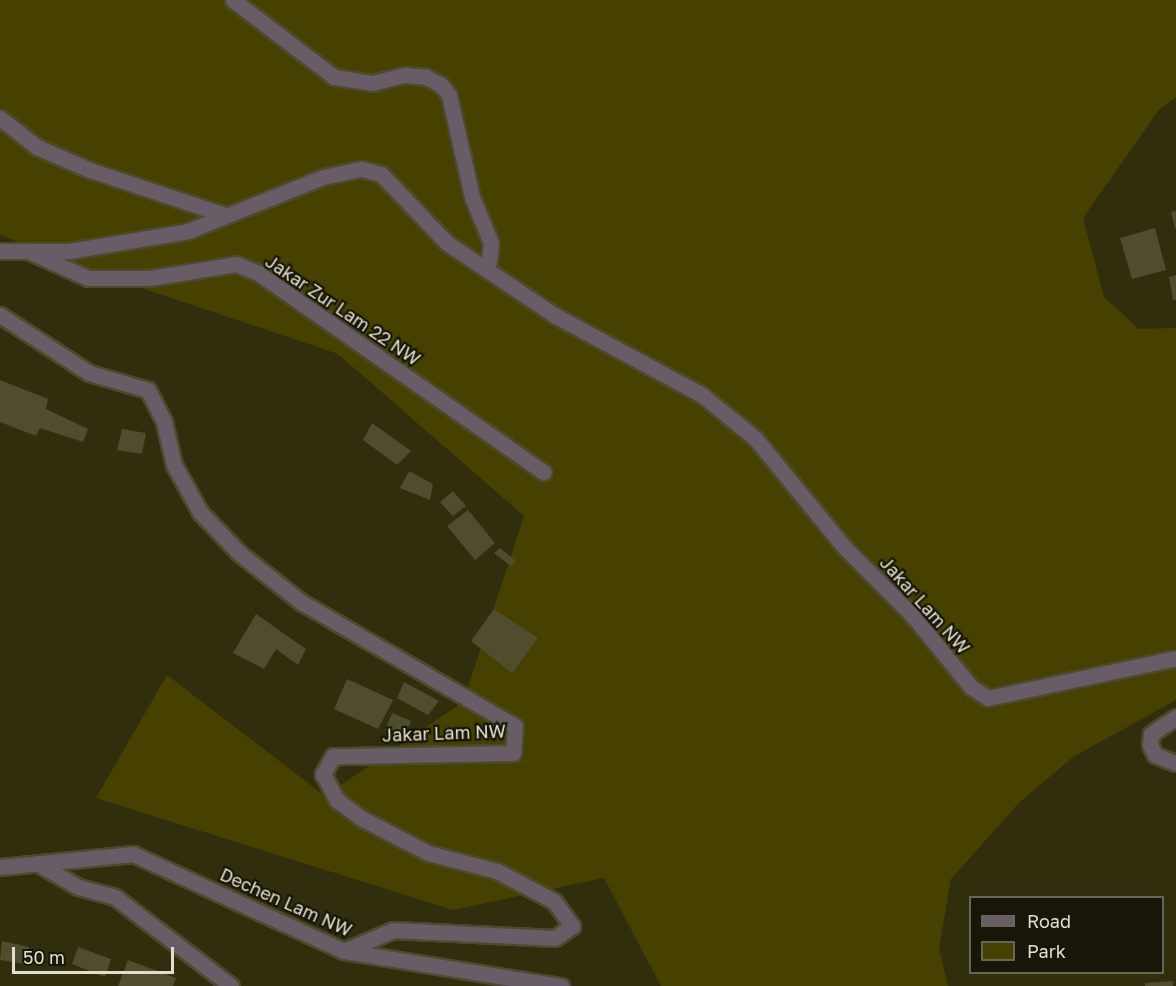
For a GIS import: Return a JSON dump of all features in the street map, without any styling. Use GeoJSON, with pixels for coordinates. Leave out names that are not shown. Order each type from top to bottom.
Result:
{"type":"FeatureCollection","features":[{"type":"Feature","properties":{"kind":"street"},"geometry":{"type":"LineString","coordinates":[[232,0],[334,77],[372,83],[405,75],[426,76],[441,85],[448,95],[472,197],[491,243],[488,269]]}},
{"type":"Feature","properties":{"kind":"street"},"geometry":{"type":"LineString","coordinates":[[0,118],[37,147],[119,179],[225,215]]}},
{"type":"Feature","properties":{"kind":"street","name":"Jakar Lam NW"},"geometry":{"type":"LineString","coordinates":[[225,215],[323,177],[362,169],[381,174],[447,243],[554,315],[702,395],[755,438],[845,548],[913,616],[971,687],[988,698],[1176,658]]}},
{"type":"Feature","properties":{"kind":"street"},"geometry":{"type":"LineString","coordinates":[[0,251],[109,244],[188,231],[225,215]]}},
{"type":"Feature","properties":{"kind":"street","name":"Jakar Zur Lam 22 NW"},"geometry":{"type":"LineString","coordinates":[[28,251],[88,278],[150,278],[236,264],[258,273],[543,472]]}},
{"type":"Feature","properties":{"kind":"street","name":"Jakar Lam NW"},"geometry":{"type":"LineString","coordinates":[[0,315],[89,373],[148,390],[164,422],[174,465],[200,512],[239,553],[301,602],[515,726],[513,753],[333,756],[323,774],[337,800],[361,818],[428,853],[497,872],[545,896],[572,927],[555,938],[393,930],[344,951]]}},
{"type":"Feature","properties":{"kind":"street"},"geometry":{"type":"LineString","coordinates":[[1176,717],[1151,734],[1150,745],[1155,755],[1176,763]]}},
{"type":"Feature","properties":{"kind":"street","name":"Dechen Lam NW"},"geometry":{"type":"LineString","coordinates":[[0,867],[133,854],[344,951],[561,986]]}},
{"type":"Feature","properties":{"kind":"street"},"geometry":{"type":"LineString","coordinates":[[37,863],[78,887],[115,897],[231,986]]}},
{"type":"Feature","properties":{"kind":"green space"},"geometry":{"type":"Polygon","coordinates":[[[0,0],[1176,0],[1176,97],[1158,111],[1083,218],[1104,297],[1139,329],[1176,328],[1176,700],[1073,757],[1019,803],[951,879],[939,948],[948,986],[661,986],[604,878],[453,910],[96,798],[167,675],[325,796],[463,702],[524,516],[338,354],[49,257],[0,234],[0,0]]]}},
{"type":"Feature","properties":{"kind":"building"},"geometry":{"type":"Polygon","coordinates":[[[1176,211],[1176,228],[1175,228],[1171,212],[1176,211]]]}},
{"type":"Feature","properties":{"kind":"building"},"geometry":{"type":"Polygon","coordinates":[[[1155,228],[1166,270],[1132,279],[1120,238],[1155,228]]]}},
{"type":"Feature","properties":{"kind":"building"},"geometry":{"type":"Polygon","coordinates":[[[1176,275],[1176,300],[1173,300],[1169,277],[1176,275]]]}},
{"type":"Feature","properties":{"kind":"building"},"geometry":{"type":"Polygon","coordinates":[[[0,380],[48,399],[46,409],[88,429],[83,442],[40,428],[36,436],[0,422],[0,380]]]}},
{"type":"Feature","properties":{"kind":"building"},"geometry":{"type":"Polygon","coordinates":[[[372,423],[411,451],[397,465],[363,440],[372,423]]]}},
{"type":"Feature","properties":{"kind":"building"},"geometry":{"type":"Polygon","coordinates":[[[122,429],[146,433],[142,454],[117,450],[122,429]]]}},
{"type":"Feature","properties":{"kind":"building"},"geometry":{"type":"Polygon","coordinates":[[[409,471],[433,484],[430,500],[400,488],[409,471]]]}},
{"type":"Feature","properties":{"kind":"building"},"geometry":{"type":"Polygon","coordinates":[[[453,491],[466,506],[453,516],[440,502],[453,491]]]}},
{"type":"Feature","properties":{"kind":"building"},"geometry":{"type":"Polygon","coordinates":[[[468,510],[495,543],[475,560],[447,526],[468,510]]]}},
{"type":"Feature","properties":{"kind":"building"},"geometry":{"type":"Polygon","coordinates":[[[500,548],[516,561],[511,566],[494,553],[500,548]]]}},
{"type":"Feature","properties":{"kind":"building"},"geometry":{"type":"Polygon","coordinates":[[[494,609],[538,638],[512,673],[471,641],[494,609]]]}},
{"type":"Feature","properties":{"kind":"building"},"geometry":{"type":"Polygon","coordinates":[[[256,614],[306,649],[298,665],[276,649],[264,669],[233,653],[256,614]]]}},
{"type":"Feature","properties":{"kind":"building"},"geometry":{"type":"Polygon","coordinates":[[[347,679],[393,700],[378,729],[334,709],[347,679]]]}},
{"type":"Feature","properties":{"kind":"building"},"geometry":{"type":"Polygon","coordinates":[[[404,682],[439,701],[428,715],[397,698],[404,682]]]}},
{"type":"Feature","properties":{"kind":"building"},"geometry":{"type":"Polygon","coordinates":[[[392,713],[411,721],[403,738],[385,730],[392,713]]]}},
{"type":"Feature","properties":{"kind":"building"},"geometry":{"type":"Polygon","coordinates":[[[2,941],[29,947],[25,964],[0,960],[2,941]]]}},
{"type":"Feature","properties":{"kind":"building"},"geometry":{"type":"Polygon","coordinates":[[[78,947],[111,959],[105,977],[72,964],[78,947]]]}},
{"type":"Feature","properties":{"kind":"building"},"geometry":{"type":"Polygon","coordinates":[[[128,960],[176,978],[173,986],[118,986],[128,960]]]}},
{"type":"Feature","properties":{"kind":"building"},"geometry":{"type":"Polygon","coordinates":[[[1173,981],[1173,986],[1145,986],[1145,983],[1173,981]]]}}]}
